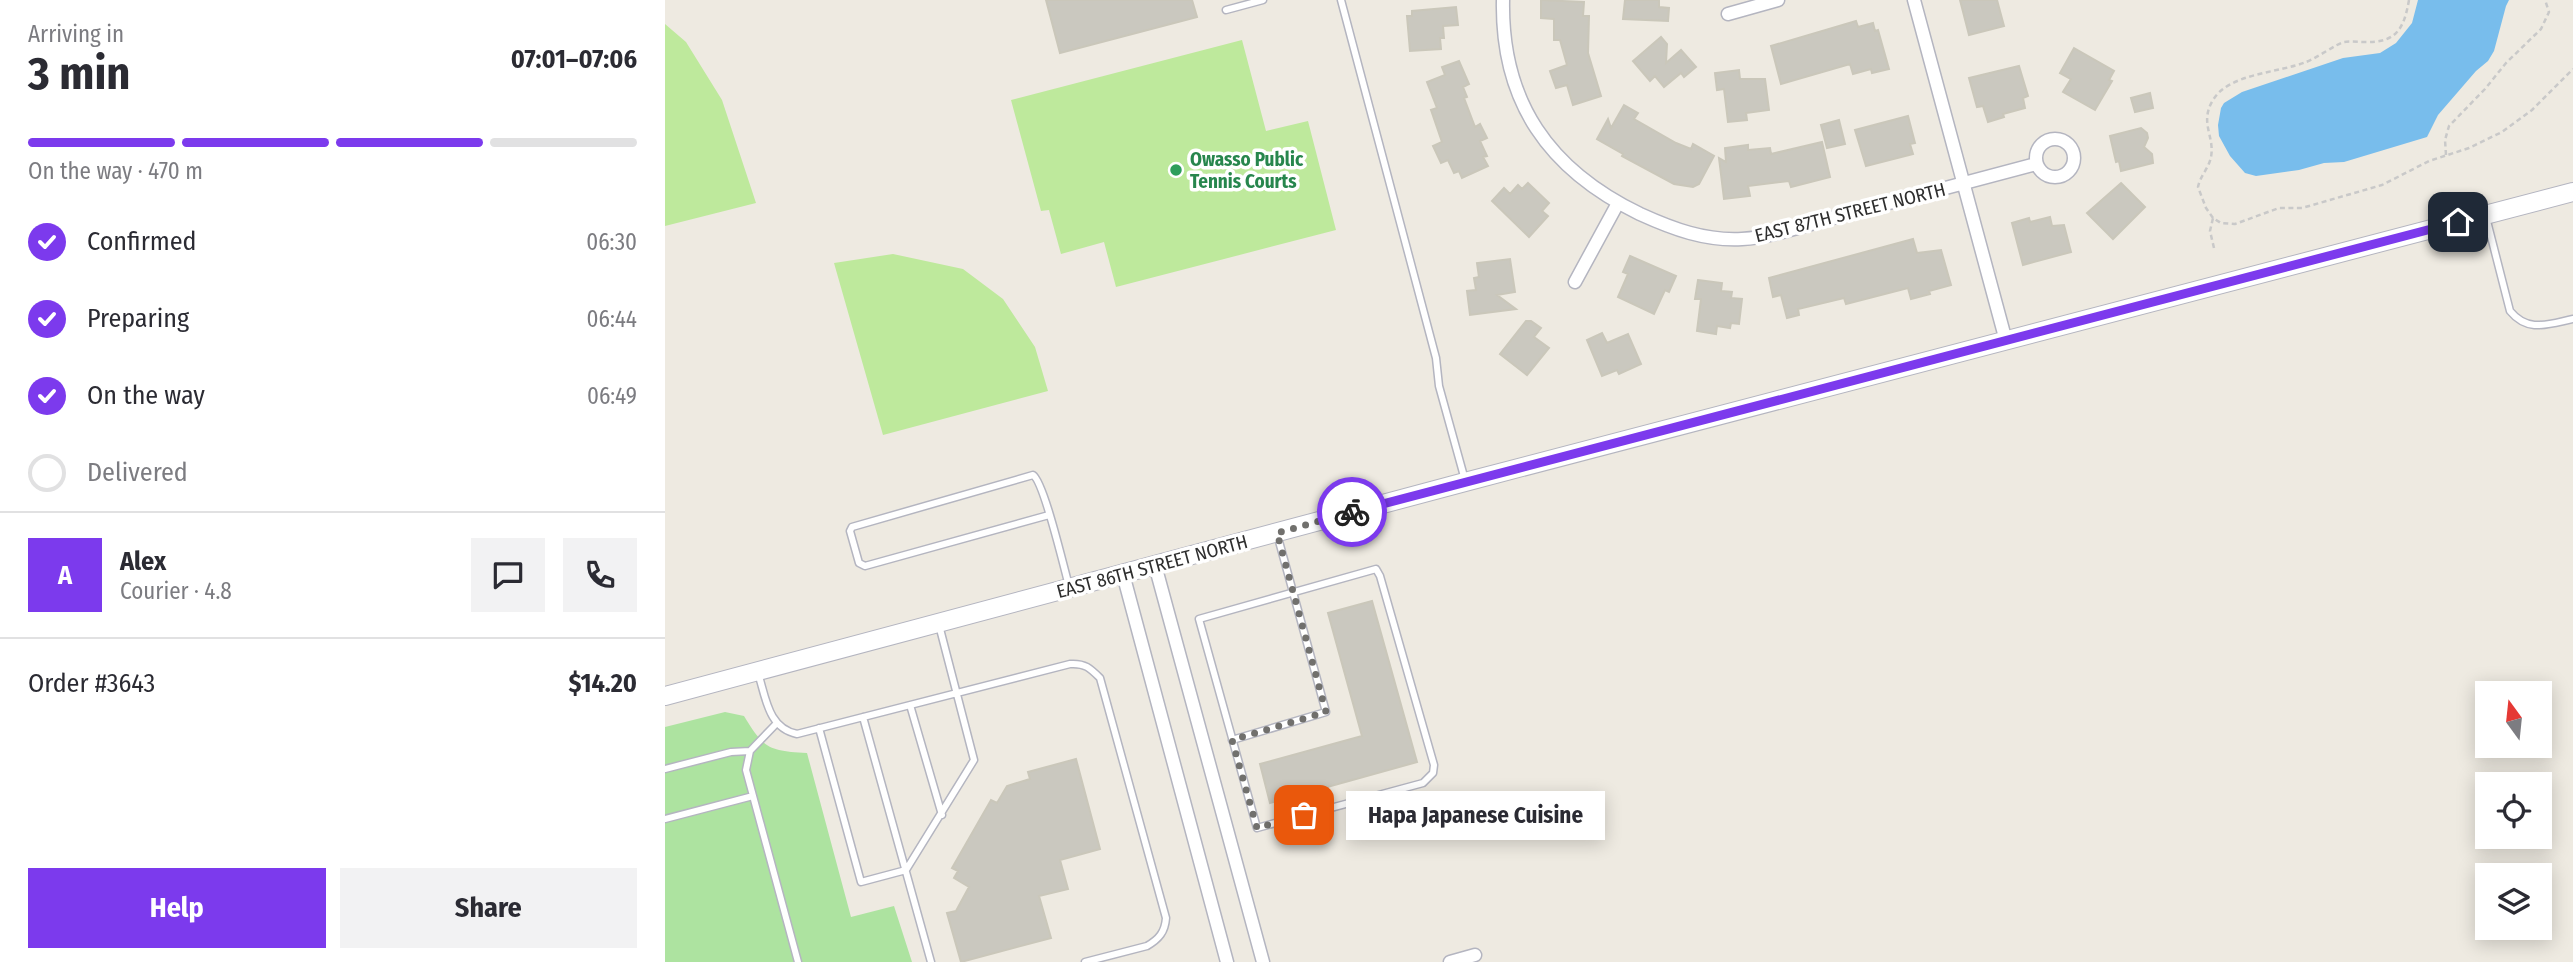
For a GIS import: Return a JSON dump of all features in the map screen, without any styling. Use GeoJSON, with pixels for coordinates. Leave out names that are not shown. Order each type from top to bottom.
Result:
{"type":"FeatureCollection","features":[{"type":"Feature","properties":{"kind":"main road","name":"EAST 86TH STREET NORTH"},"geometry":{"type":"LineString","coordinates":[[665,696],[1465,482],[2573,192]]}},
{"type":"Feature","properties":{"kind":"street","name":"EAST 87TH STREET NORTH"},"geometry":{"type":"LineString","coordinates":[[1503,0],[1504,44],[1511,73],[1525,110],[1546,144],[1569,169],[1618,203],[1652,220],[1687,232],[1722,239],[1770,235],[2036,164]]}},
{"type":"Feature","properties":{"kind":"street"},"geometry":{"type":"LineString","coordinates":[[1728,14],[1778,0]]}},
{"type":"Feature","properties":{"kind":"street"},"geometry":{"type":"LineString","coordinates":[[1914,0],[2006,341]]}},
{"type":"Feature","properties":{"kind":"street"},"geometry":{"type":"LineString","coordinates":[[1575,282],[1618,203]]}},
{"type":"Feature","properties":{"kind":"street"},"geometry":{"type":"LineString","coordinates":[[1155,565],[1263,962]]}},
{"type":"Feature","properties":{"kind":"street"},"geometry":{"type":"LineString","coordinates":[[1123,574],[1227,962]]}},
{"type":"Feature","properties":{"kind":"street"},"geometry":{"type":"LineString","coordinates":[[1450,962],[1475,956]]}},
{"type":"Feature","properties":{"kind":"lane"},"geometry":{"type":"LineString","coordinates":[[1226,10],[1263,0]]}},
{"type":"Feature","properties":{"kind":"lane"},"geometry":{"type":"LineString","coordinates":[[1342,0],[1436,358],[1439,386],[1465,482]]}},
{"type":"Feature","properties":{"kind":"lane"},"geometry":{"type":"LineString","coordinates":[[2485,215],[2510,311],[2520,323],[2536,326],[2573,319]]}},
{"type":"Feature","properties":{"kind":"lane"},"geometry":{"type":"LineString","coordinates":[[1049,514],[865,566],[859,563],[850,531],[852,527],[1033,475],[1038,478],[1049,514],[1070,588]]}},
{"type":"Feature","properties":{"kind":"lane"},"geometry":{"type":"LineString","coordinates":[[1232,740],[1326,712],[1277,533]]}},
{"type":"Feature","properties":{"kind":"lane"},"geometry":{"type":"LineString","coordinates":[[1376,569],[1431,752],[1433,773],[1423,783],[1257,828],[1199,619],[1294,591],[1376,569]]}},
{"type":"Feature","properties":{"kind":"lane"},"geometry":{"type":"LineString","coordinates":[[819,728],[861,881],[906,870],[974,760],[938,623]]}},
{"type":"Feature","properties":{"kind":"lane"},"geometry":{"type":"LineString","coordinates":[[758,671],[776,724],[786,732],[797,734],[1070,664],[1080,663],[1089,667],[1100,678],[1165,918],[1162,933],[1156,941],[1147,946],[1085,962]]}},
{"type":"Feature","properties":{"kind":"lane"},"geometry":{"type":"LineString","coordinates":[[910,705],[942,815]]}},
{"type":"Feature","properties":{"kind":"lane"},"geometry":{"type":"LineString","coordinates":[[863,717],[931,962]]}},
{"type":"Feature","properties":{"kind":"lane"},"geometry":{"type":"LineString","coordinates":[[776,724],[750,751],[745,770],[798,962]]}},
{"type":"Feature","properties":{"kind":"lane"},"geometry":{"type":"LineString","coordinates":[[665,769],[731,752],[750,751]]}},
{"type":"Feature","properties":{"kind":"lane"},"geometry":{"type":"LineString","coordinates":[[665,819],[753,796]]}},
{"type":"Feature","properties":{"kind":"path"},"geometry":{"type":"LineString","coordinates":[[2409,0],[2400,29],[2387,40],[2342,43],[2305,63],[2247,78],[2218,93],[2207,114],[2211,154],[2198,187],[2213,218],[2221,223],[2235,224],[2279,208],[2302,208],[2382,185],[2414,168],[2469,148],[2518,122],[2573,69]]}},
{"type":"Feature","properties":{"kind":"path"},"geometry":{"type":"LineString","coordinates":[[2446,155],[2445,140],[2449,126],[2541,29],[2549,12],[2545,0]]}},
{"type":"Feature","properties":{"kind":"path"},"geometry":{"type":"LineString","coordinates":[[2213,218],[2210,231],[2214,248]]}},
{"type":"Feature","properties":{"kind":"green space"},"geometry":{"type":"Polygon","coordinates":[[[665,24],[686,42],[722,100],[756,203],[665,226],[665,24]]]}},
{"type":"Feature","properties":{"kind":"green space","name":"Owasso Public Tennis Courts"},"geometry":{"type":"Polygon","coordinates":[[[1242,40],[1266,131],[1308,121],[1336,230],[1116,287],[1104,242],[1061,254],[1049,210],[1041,211],[1011,100],[1242,40]]]}},
{"type":"Feature","properties":{"kind":"green space"},"geometry":{"type":"Polygon","coordinates":[[[893,254],[963,269],[1003,299],[1035,347],[1048,391],[883,435],[834,263],[893,254]]]}},
{"type":"Feature","properties":{"kind":"green space"},"geometry":{"type":"Polygon","coordinates":[[[725,712],[744,716],[757,735],[769,746],[784,751],[807,753],[851,917],[894,906],[912,962],[665,962],[665,727],[725,712]]]}},
{"type":"Feature","properties":{"kind":"water"},"geometry":{"type":"Polygon","coordinates":[[[2418,0],[2509,0],[2494,51],[2438,115],[2427,137],[2344,162],[2324,163],[2299,170],[2256,176],[2245,173],[2230,156],[2219,136],[2218,125],[2224,103],[2242,92],[2343,58],[2380,53],[2396,43],[2412,23],[2418,0]]]}},
{"type":"Feature","properties":{"kind":"building"},"geometry":{"type":"Polygon","coordinates":[[[1046,0],[1192,0],[1197,17],[1060,53],[1046,0]]]}},
{"type":"Feature","properties":{"kind":"building"},"geometry":{"type":"Polygon","coordinates":[[[1541,0],[1584,2],[1583,16],[1589,16],[1588,53],[1601,96],[1573,105],[1567,85],[1556,88],[1550,71],[1567,65],[1560,40],[1554,40],[1554,19],[1541,18],[1541,0]]]}},
{"type":"Feature","properties":{"kind":"building"},"geometry":{"type":"Polygon","coordinates":[[[1625,0],[1659,0],[1659,7],[1669,8],[1668,21],[1623,19],[1625,0]]]}},
{"type":"Feature","properties":{"kind":"building"},"geometry":{"type":"Polygon","coordinates":[[[1960,0],[1997,0],[2004,26],[1969,35],[1960,0]]]}},
{"type":"Feature","properties":{"kind":"building"},"geometry":{"type":"Polygon","coordinates":[[[1456,7],[1458,25],[1443,26],[1441,49],[1410,51],[1407,16],[1412,16],[1412,11],[1456,7]]]}},
{"type":"Feature","properties":{"kind":"building"},"geometry":{"type":"Polygon","coordinates":[[[1856,21],[1858,27],[1873,23],[1875,31],[1878,30],[1889,69],[1872,73],[1871,69],[1853,74],[1850,64],[1781,84],[1771,46],[1856,21]]]}},
{"type":"Feature","properties":{"kind":"building"},"geometry":{"type":"Polygon","coordinates":[[[1661,37],[1667,44],[1666,63],[1681,50],[1696,67],[1684,77],[1681,73],[1664,87],[1655,76],[1650,81],[1633,61],[1661,37]]]}},
{"type":"Feature","properties":{"kind":"building"},"geometry":{"type":"Polygon","coordinates":[[[2074,48],[2114,71],[2109,80],[2112,81],[2095,110],[2063,92],[2071,79],[2060,73],[2074,48]]]}},
{"type":"Feature","properties":{"kind":"building"},"geometry":{"type":"Polygon","coordinates":[[[1459,61],[1469,84],[1463,87],[1467,97],[1464,98],[1475,127],[1480,124],[1487,138],[1480,141],[1488,166],[1462,178],[1459,171],[1454,173],[1448,160],[1441,163],[1433,146],[1442,142],[1431,110],[1437,108],[1427,82],[1445,75],[1442,67],[1459,61]]]}},
{"type":"Feature","properties":{"kind":"building"},"geometry":{"type":"Polygon","coordinates":[[[2019,66],[2028,96],[2023,98],[2025,108],[2003,114],[2004,117],[1988,122],[1983,106],[1977,107],[1969,78],[2019,66]]]}},
{"type":"Feature","properties":{"kind":"building"},"geometry":{"type":"Polygon","coordinates":[[[1739,70],[1740,79],[1765,79],[1769,110],[1746,113],[1747,120],[1728,122],[1724,89],[1717,90],[1715,73],[1739,70]]]}},
{"type":"Feature","properties":{"kind":"building"},"geometry":{"type":"Polygon","coordinates":[[[2150,93],[2153,108],[2135,112],[2131,98],[2150,93]]]}},
{"type":"Feature","properties":{"kind":"building"},"geometry":{"type":"Polygon","coordinates":[[[1624,105],[1638,113],[1634,119],[1676,143],[1691,149],[1693,144],[1714,156],[1699,184],[1693,187],[1674,184],[1597,139],[1608,119],[1611,128],[1624,105]]]}},
{"type":"Feature","properties":{"kind":"building"},"geometry":{"type":"Polygon","coordinates":[[[1908,116],[1915,143],[1910,144],[1913,154],[1866,166],[1855,130],[1908,116]]]}},
{"type":"Feature","properties":{"kind":"building"},"geometry":{"type":"Polygon","coordinates":[[[1839,120],[1845,144],[1827,148],[1821,125],[1839,120]]]}},
{"type":"Feature","properties":{"kind":"building"},"geometry":{"type":"Polygon","coordinates":[[[2141,128],[2147,133],[2144,147],[2152,154],[2153,163],[2121,171],[2110,136],[2141,128]]]}},
{"type":"Feature","properties":{"kind":"building"},"geometry":{"type":"Polygon","coordinates":[[[1822,142],[1830,177],[1791,187],[1789,181],[1748,186],[1750,196],[1724,199],[1719,158],[1726,162],[1725,148],[1748,145],[1748,150],[1770,148],[1771,154],[1822,142]]]}},
{"type":"Feature","properties":{"kind":"building"},"geometry":{"type":"Polygon","coordinates":[[[1528,183],[1549,203],[1542,211],[1548,216],[1529,237],[1492,201],[1504,188],[1510,194],[1518,185],[1522,189],[1528,183]]]}},
{"type":"Feature","properties":{"kind":"building"},"geometry":{"type":"Polygon","coordinates":[[[2121,183],[2145,207],[2113,239],[2087,213],[2121,183]]]}},
{"type":"Feature","properties":{"kind":"building"},"geometry":{"type":"Polygon","coordinates":[[[2050,217],[2052,226],[2064,225],[2071,252],[2023,265],[2012,223],[2029,218],[2030,222],[2050,217]]]}},
{"type":"Feature","properties":{"kind":"building"},"geometry":{"type":"Polygon","coordinates":[[[1913,239],[1917,253],[1941,250],[1951,285],[1911,299],[1908,288],[1846,304],[1844,298],[1798,309],[1799,315],[1787,318],[1781,295],[1773,297],[1769,278],[1913,239]]]}},
{"type":"Feature","properties":{"kind":"building"},"geometry":{"type":"Polygon","coordinates":[[[1630,256],[1676,276],[1669,292],[1665,290],[1654,314],[1618,297],[1628,274],[1623,272],[1630,256]]]}},
{"type":"Feature","properties":{"kind":"building"},"geometry":{"type":"Polygon","coordinates":[[[1510,259],[1515,292],[1497,295],[1516,309],[1470,315],[1467,291],[1476,290],[1474,278],[1479,277],[1477,263],[1510,259]]]}},
{"type":"Feature","properties":{"kind":"building"},"geometry":{"type":"Polygon","coordinates":[[[1698,280],[1722,283],[1721,291],[1732,292],[1731,298],[1742,299],[1739,324],[1731,323],[1730,328],[1717,326],[1716,334],[1697,331],[1701,299],[1695,299],[1698,280]]]}},
{"type":"Feature","properties":{"kind":"building"},"geometry":{"type":"Polygon","coordinates":[[[1526,321],[1531,321],[1541,328],[1534,337],[1549,348],[1527,375],[1500,354],[1526,321]]]}},
{"type":"Feature","properties":{"kind":"building"},"geometry":{"type":"Polygon","coordinates":[[[1602,333],[1607,343],[1628,334],[1641,364],[1619,374],[1617,370],[1602,376],[1587,340],[1602,333]]]}},
{"type":"Feature","properties":{"kind":"building"},"geometry":{"type":"Polygon","coordinates":[[[1372,601],[1417,762],[1270,803],[1260,764],[1362,736],[1328,613],[1372,601]]]}},
{"type":"Feature","properties":{"kind":"building"},"geometry":{"type":"Polygon","coordinates":[[[1076,759],[1100,849],[1060,860],[1068,889],[1039,896],[1051,938],[961,962],[947,913],[956,911],[969,887],[954,878],[958,871],[952,868],[991,800],[997,803],[1007,786],[1030,779],[1028,772],[1076,759]]]}},
{"type":"Feature","properties":{"kind":"way so far"},"geometry":{"type":"LineString","coordinates":[[1304,815],[1257,828],[1232,740],[1326,712],[1277,533],[1352,512]]}},
{"type":"Feature","properties":{"kind":"place","name":"Owasso Public Tennis Courts"},"geometry":{"type":"Point","coordinates":[1176,170]}},
{"type":"Feature","properties":{"kind":"place","name":"Hapa Japanese Cuisine"},"geometry":{"type":"Point","coordinates":[1304,815]}},
{"type":"Feature","properties":{"kind":"route"},"geometry":{"type":"LineString","coordinates":[[1352,512],[2458,222]]}}]}
